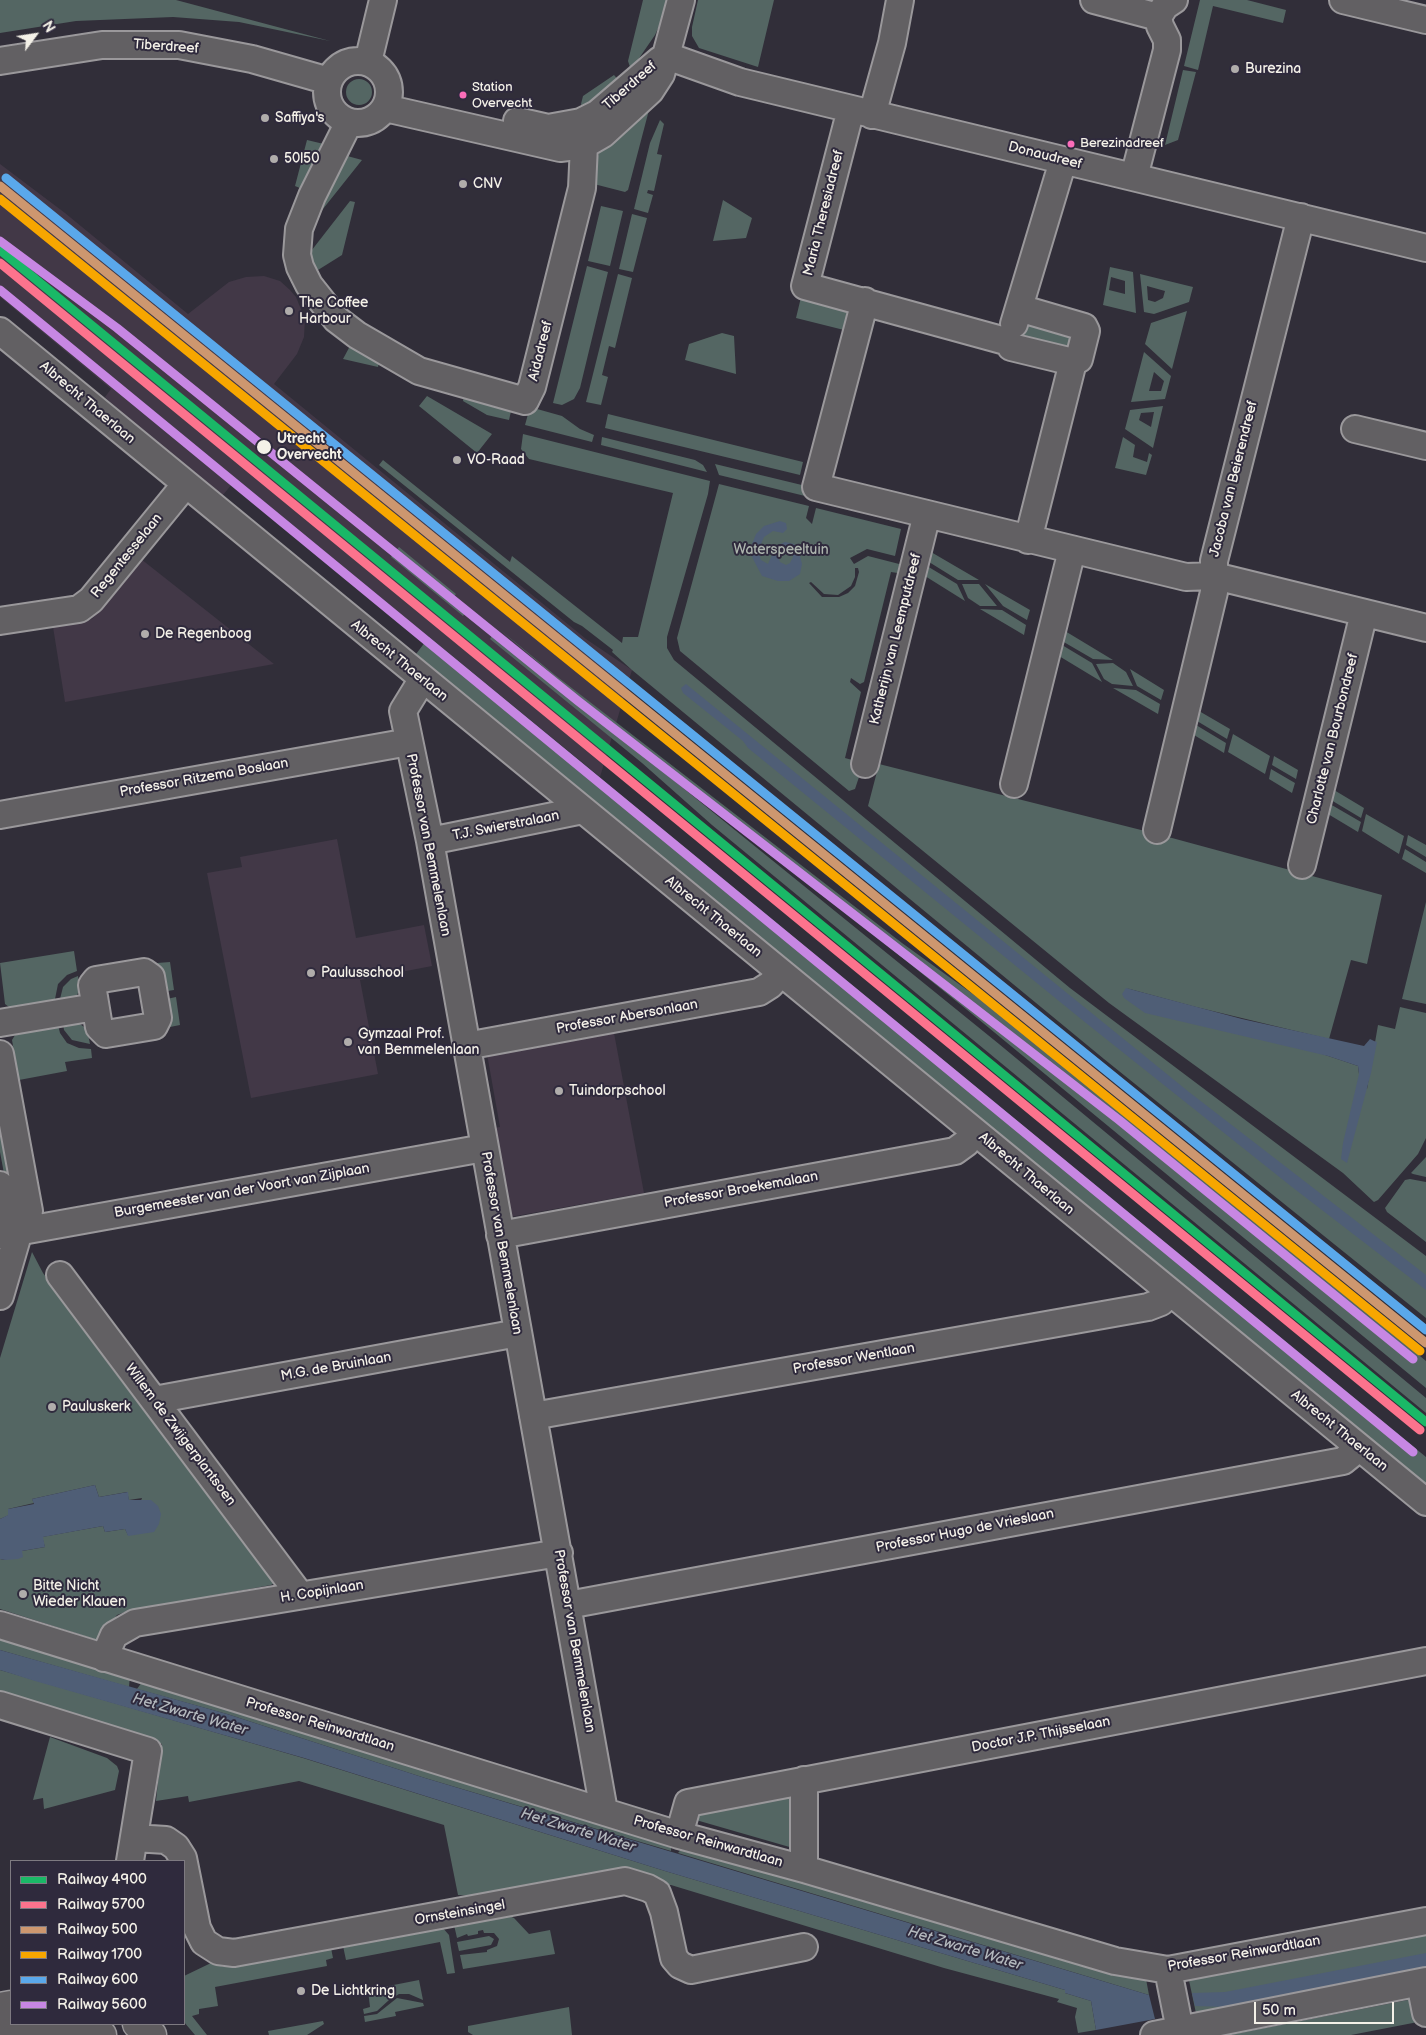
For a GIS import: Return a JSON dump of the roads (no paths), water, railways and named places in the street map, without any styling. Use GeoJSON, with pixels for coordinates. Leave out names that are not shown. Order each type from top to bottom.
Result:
{"type":"FeatureCollection","features":[{"type":"Feature","properties":{"kind":"main road"},"geometry":{"type":"LineString","coordinates":[[0,2031],[33,2025]]}},
{"type":"Feature","properties":{"kind":"main road"},"geometry":{"type":"LineString","coordinates":[[67,2025],[100,2031]]}},
{"type":"Feature","properties":{"kind":"main road"},"geometry":{"type":"LineString","coordinates":[[138,2025],[152,2035]]}},
{"type":"Feature","properties":{"kind":"street"},"geometry":{"type":"LineString","coordinates":[[368,62],[383,0]]}},
{"type":"Feature","properties":{"kind":"street","name":"Tiberdreef"},"geometry":{"type":"LineString","coordinates":[[387,100],[560,148],[582,134],[603,134],[646,96],[661,74],[681,0]]}},
{"type":"Feature","properties":{"kind":"street"},"geometry":{"type":"LineString","coordinates":[[861,112],[892,43],[900,0]]}},
{"type":"Feature","properties":{"kind":"street"},"geometry":{"type":"LineString","coordinates":[[1094,0],[1166,8],[1160,26],[1167,40],[1167,50],[1134,178]]}},
{"type":"Feature","properties":{"kind":"street"},"geometry":{"type":"LineString","coordinates":[[1343,0],[1426,20]]}},
{"type":"Feature","properties":{"kind":"street","name":"Tiberdreef"},"geometry":{"type":"LineString","coordinates":[[0,61],[102,45],[179,45],[252,58],[329,81]]}},
{"type":"Feature","properties":{"kind":"street","name":"Donaudreef"},"geometry":{"type":"LineString","coordinates":[[667,56],[740,82],[1426,248]]}},
{"type":"Feature","properties":{"kind":"street"},"geometry":{"type":"LineString","coordinates":[[349,62],[368,62],[384,74],[387,100],[380,114],[366,122],[349,122],[334,111],[329,102],[329,81],[340,66],[349,62]]}},
{"type":"Feature","properties":{"kind":"street","name":"Maria Theresiadreef"},"geometry":{"type":"LineString","coordinates":[[861,112],[805,286],[1010,342],[1011,347],[1073,362]]}},
{"type":"Feature","properties":{"kind":"street","name":"Aidadreef"},"geometry":{"type":"LineString","coordinates":[[349,122],[312,196],[299,229],[296,242],[300,267],[309,285],[336,320],[357,335],[419,371],[525,401],[532,387],[582,188],[582,134]]}},
{"type":"Feature","properties":{"kind":"street"},"geometry":{"type":"LineString","coordinates":[[1010,342],[1063,161]]}},
{"type":"Feature","properties":{"kind":"street","name":"Jacoba van Beierendreef"},"geometry":{"type":"LineString","coordinates":[[1157,830],[1214,592],[1214,561],[1301,217]]}},
{"type":"Feature","properties":{"kind":"street"},"geometry":{"type":"LineString","coordinates":[[865,301],[816,487],[1186,577],[1215,576],[1426,628]]}},
{"type":"Feature","properties":{"kind":"street"},"geometry":{"type":"LineString","coordinates":[[1019,308],[1084,327],[1086,332],[1079,359],[1073,362],[1028,540]]}},
{"type":"Feature","properties":{"kind":"street","name":"Albrecht Thaerlaan"},"geometry":{"type":"LineString","coordinates":[[0,332],[1426,1502]]}},
{"type":"Feature","properties":{"kind":"street"},"geometry":{"type":"LineString","coordinates":[[1355,428],[1426,446]]}},
{"type":"Feature","properties":{"kind":"street","name":"Regentesselaan"},"geometry":{"type":"LineString","coordinates":[[0,621],[79,610],[91,600],[185,485]]}},
{"type":"Feature","properties":{"kind":"street","name":"Katherijn van Leemputdreef"},"geometry":{"type":"LineString","coordinates":[[865,764],[927,514]]}},
{"type":"Feature","properties":{"kind":"street"},"geometry":{"type":"LineString","coordinates":[[1014,784],[1072,550]]}},
{"type":"Feature","properties":{"kind":"street","name":"Charlotte van Bourbondreef"},"geometry":{"type":"LineString","coordinates":[[1302,864],[1364,613]]}},
{"type":"Feature","properties":{"kind":"street","name":"Professor van Bemmelenlaan"},"geometry":{"type":"LineString","coordinates":[[422,680],[403,711],[430,841],[604,1811]]}},
{"type":"Feature","properties":{"kind":"street","name":"Professor Ritzema Boslaan"},"geometry":{"type":"LineString","coordinates":[[0,815],[409,742]]}},
{"type":"Feature","properties":{"kind":"street","name":"T.J. Swierstralaan"},"geometry":{"type":"LineString","coordinates":[[430,841],[583,810]]}},
{"type":"Feature","properties":{"kind":"street","name":"Professor Abersonlaan"},"geometry":{"type":"LineString","coordinates":[[466,1046],[759,992],[770,985],[781,973]]}},
{"type":"Feature","properties":{"kind":"street"},"geometry":{"type":"LineString","coordinates":[[0,1023],[95,1007]]}},
{"type":"Feature","properties":{"kind":"street"},"geometry":{"type":"LineString","coordinates":[[0,1054],[29,1211],[10,1233]]}},
{"type":"Feature","properties":{"kind":"street","name":"Professor Broekemalaan"},"geometry":{"type":"LineString","coordinates":[[500,1235],[955,1151],[966,1143],[975,1132]]}},
{"type":"Feature","properties":{"kind":"street","name":"Burgemeester van der Voort van Zijplaan"},"geometry":{"type":"LineString","coordinates":[[10,1233],[484,1148]]}},
{"type":"Feature","properties":{"kind":"street"},"geometry":{"type":"LineString","coordinates":[[0,1185],[10,1233],[0,1296]]}},
{"type":"Feature","properties":{"kind":"street","name":"Willem de Zwijgerplantsoen"},"geometry":{"type":"LineString","coordinates":[[60,1275],[300,1595]]}},
{"type":"Feature","properties":{"kind":"street","name":"Professor Wentlaan"},"geometry":{"type":"LineString","coordinates":[[533,1416],[1148,1307],[1160,1302],[1170,1292]]}},
{"type":"Feature","properties":{"kind":"street","name":"M.G. de Bruinlaan"},"geometry":{"type":"LineString","coordinates":[[154,1400],[518,1333]]}},
{"type":"Feature","properties":{"kind":"street","name":"Professor Hugo de Vrieslaan"},"geometry":{"type":"LineString","coordinates":[[568,1605],[1343,1461],[1359,1448]]}},
{"type":"Feature","properties":{"kind":"street","name":"H. Copijnlaan"},"geometry":{"type":"LineString","coordinates":[[104,1658],[114,1635],[135,1623],[559,1553]]}},
{"type":"Feature","properties":{"kind":"street","name":"Professor Reinwardtlaan"},"geometry":{"type":"LineString","coordinates":[[0,1625],[679,1835],[804,1869],[1115,1961],[1168,1970],[1426,1922]]}},
{"type":"Feature","properties":{"kind":"street","name":"Doctor J.P. Thijsselaan"},"geometry":{"type":"LineString","coordinates":[[679,1835],[688,1803],[1426,1661]]}},
{"type":"Feature","properties":{"kind":"street"},"geometry":{"type":"LineString","coordinates":[[0,1705],[148,1751],[132,1849]]}},
{"type":"Feature","properties":{"kind":"street"},"geometry":{"type":"LineString","coordinates":[[804,1780],[804,1869]]}},
{"type":"Feature","properties":{"kind":"street","name":"Ornsteinsingel"},"geometry":{"type":"LineString","coordinates":[[132,1849],[166,1840],[176,1847],[183,1860]]}},
{"type":"Feature","properties":{"kind":"street","name":"Ornsteinsingel"},"geometry":{"type":"LineString","coordinates":[[185,1868],[197,1928],[204,1942],[218,1951],[243,1951],[625,1881],[648,1888],[657,1893],[664,1912],[674,1958],[680,1965],[691,1970],[804,1947]]}},
{"type":"Feature","properties":{"kind":"street"},"geometry":{"type":"LineString","coordinates":[[1168,1970],[1168,2033],[1423,1982],[1426,2013]]}},
{"type":"Feature","properties":{"kind":"water"},"geometry":{"type":"Polygon","coordinates":[[[780,521],[786,523],[787,529],[783,533],[773,531],[764,537],[759,554],[761,560],[768,564],[776,546],[785,542],[794,544],[799,552],[802,564],[800,574],[789,581],[778,581],[762,576],[752,557],[752,544],[756,534],[764,526],[780,521]],[[782,550],[778,556],[780,562],[786,565],[790,563],[793,557],[792,553],[788,550],[782,550]]]}},
{"type":"Feature","properties":{"kind":"water"},"geometry":{"type":"Polygon","coordinates":[[[686,684],[1189,1092],[1426,1275],[1426,1290],[1292,1187],[1086,1023],[748,748],[743,741],[683,693],[681,688],[686,684]]]}},
{"type":"Feature","properties":{"kind":"water"},"geometry":{"type":"Polygon","coordinates":[[[1126,988],[1242,1019],[1364,1046],[1370,1039],[1377,1042],[1371,1073],[1347,1163],[1341,1159],[1359,1074],[1358,1066],[1328,1056],[1145,1013],[1124,998],[1122,994],[1126,988]]]}},
{"type":"Feature","properties":{"kind":"water"},"geometry":{"type":"Polygon","coordinates":[[[95,1485],[99,1497],[128,1492],[129,1500],[151,1500],[158,1506],[161,1514],[159,1524],[154,1532],[128,1536],[125,1529],[105,1532],[103,1526],[43,1537],[45,1547],[22,1551],[23,1557],[18,1559],[0,1559],[0,1519],[8,1515],[8,1509],[34,1504],[32,1499],[95,1485]]]}},
{"type":"Feature","properties":{"kind":"water","name":"Het Zwarte Water"},"geometry":{"type":"Polygon","coordinates":[[[0,1650],[227,1714],[425,1778],[1149,1995],[1155,2019],[1096,2030],[1091,2001],[1065,1993],[1065,1990],[665,1871],[304,1758],[0,1670],[0,1650]]]}},
{"type":"Feature","properties":{"kind":"water"},"geometry":{"type":"Polygon","coordinates":[[[1426,1953],[1426,1967],[1229,2007],[1195,2006],[1192,1993],[1225,1992],[1426,1953]]]}},
{"type":"Feature","properties":{"kind":"rail line","name":"600"},"geometry":{"type":"LineString","coordinates":[[6,178],[1426,1330]]}},
{"type":"Feature","properties":{"kind":"rail line","name":"500"},"geometry":{"type":"LineString","coordinates":[[0,186],[1426,1343]]}},
{"type":"Feature","properties":{"kind":"rail line","name":"1700"},"geometry":{"type":"LineString","coordinates":[[0,199],[1420,1351]]}},
{"type":"Feature","properties":{"kind":"rail line","name":"5600"},"geometry":{"type":"LineString","coordinates":[[0,241],[117,328],[578,701],[1119,1120],[1413,1359]]}},
{"type":"Feature","properties":{"kind":"rail line","name":"4900"},"geometry":{"type":"LineString","coordinates":[[0,250],[1426,1422]]}},
{"type":"Feature","properties":{"kind":"rail line","name":"5700"},"geometry":{"type":"LineString","coordinates":[[0,263],[1420,1430]]}},
{"type":"Feature","properties":{"kind":"rail line","name":"5600"},"geometry":{"type":"LineString","coordinates":[[0,290],[1413,1452]]}},
{"type":"Feature","properties":{"kind":"place","name":"Burezina"},"geometry":{"type":"Point","coordinates":[1235,69]}},
{"type":"Feature","properties":{"kind":"place","name":"Station Overvecht"},"geometry":{"type":"Point","coordinates":[463,95]}},
{"type":"Feature","properties":{"kind":"place","name":"Saffiya's"},"geometry":{"type":"Point","coordinates":[265,118]}},
{"type":"Feature","properties":{"kind":"place","name":"Berezinadreef"},"geometry":{"type":"Point","coordinates":[1071,144]}},
{"type":"Feature","properties":{"kind":"place","name":"50|50"},"geometry":{"type":"Point","coordinates":[274,159]}},
{"type":"Feature","properties":{"kind":"place","name":"CNV"},"geometry":{"type":"Point","coordinates":[463,184]}},
{"type":"Feature","properties":{"kind":"place","name":"The Coffee Harbour"},"geometry":{"type":"Point","coordinates":[289,311]}},
{"type":"Feature","properties":{"kind":"place","name":"Utrecht Overvecht"},"geometry":{"type":"Point","coordinates":[264,447]}},
{"type":"Feature","properties":{"kind":"place","name":"VO-Raad"},"geometry":{"type":"Point","coordinates":[457,460]}},
{"type":"Feature","properties":{"kind":"place","name":"De Regenboog"},"geometry":{"type":"Point","coordinates":[145,634]}},
{"type":"Feature","properties":{"kind":"place","name":"Paulusschool"},"geometry":{"type":"Point","coordinates":[311,973]}},
{"type":"Feature","properties":{"kind":"place","name":"Gymzaal Prof. van Bemmelenlaan"},"geometry":{"type":"Point","coordinates":[348,1042]}},
{"type":"Feature","properties":{"kind":"place","name":"Tuindorpschool"},"geometry":{"type":"Point","coordinates":[559,1091]}},
{"type":"Feature","properties":{"kind":"place","name":"Pauluskerk"},"geometry":{"type":"Point","coordinates":[52,1407]}},
{"type":"Feature","properties":{"kind":"place","name":"Bitte Nicht Wieder Klauen"},"geometry":{"type":"Point","coordinates":[23,1594]}},
{"type":"Feature","properties":{"kind":"place","name":"De Lichtkring"},"geometry":{"type":"Point","coordinates":[301,1991]}},
{"type":"Feature","properties":{"kind":"park label","name":"Waterspeeltuin"},"geometry":{"type":"Point","coordinates":[781,550]}}]}
